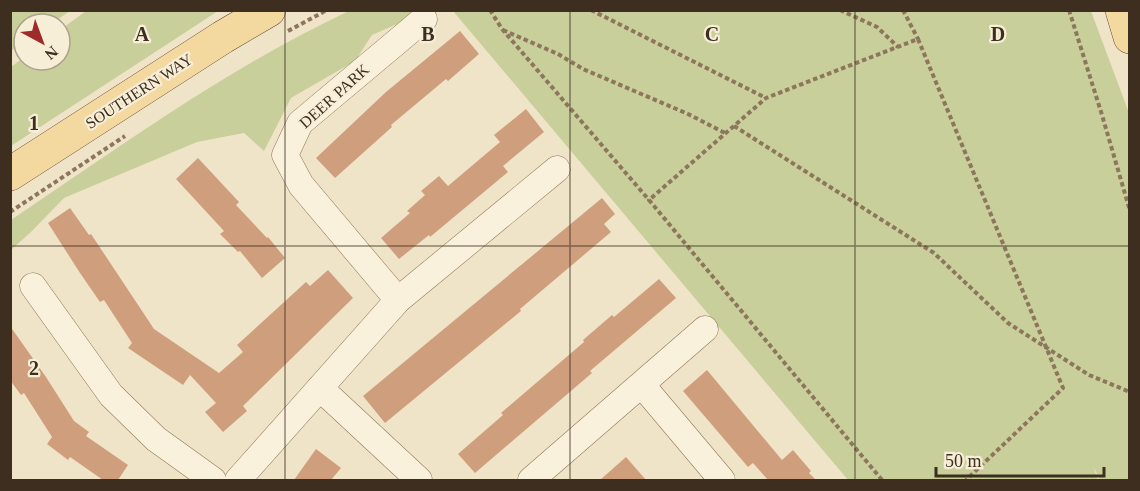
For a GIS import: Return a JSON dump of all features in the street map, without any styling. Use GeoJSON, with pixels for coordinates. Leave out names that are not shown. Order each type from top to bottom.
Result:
{"type":"FeatureCollection","features":[{"type":"Feature","properties":{"kind":"main road","name":"SOUTHERN WAY"},"geometry":{"type":"LineString","coordinates":[[10,174],[269,10]]}},
{"type":"Feature","properties":{"kind":"main road"},"geometry":{"type":"LineString","coordinates":[[1122,10],[1130,37]]}},
{"type":"Feature","properties":{"kind":"street","name":"DEER PARK"},"geometry":{"type":"LineString","coordinates":[[398,300],[301,184],[285,155],[300,123],[424,19]]}},
{"type":"Feature","properties":{"kind":"street"},"geometry":{"type":"LineString","coordinates":[[238,480],[398,300],[557,169]]}},
{"type":"Feature","properties":{"kind":"street"},"geometry":{"type":"LineString","coordinates":[[33,286],[111,395],[156,439],[213,480]]}},
{"type":"Feature","properties":{"kind":"street"},"geometry":{"type":"LineString","coordinates":[[531,480],[705,329]]}},
{"type":"Feature","properties":{"kind":"street"},"geometry":{"type":"LineString","coordinates":[[642,385],[722,480]]}},
{"type":"Feature","properties":{"kind":"street"},"geometry":{"type":"LineString","coordinates":[[320,388],[419,480]]}},
{"type":"Feature","properties":{"kind":"path"},"geometry":{"type":"LineString","coordinates":[[490,10],[502,29],[649,200],[882,480]]}},
{"type":"Feature","properties":{"kind":"path"},"geometry":{"type":"LineString","coordinates":[[591,10],[766,98]]}},
{"type":"Feature","properties":{"kind":"path"},"geometry":{"type":"LineString","coordinates":[[840,10],[877,27],[898,47]]}},
{"type":"Feature","properties":{"kind":"path"},"geometry":{"type":"LineString","coordinates":[[903,10],[918,39],[1063,388],[966,480]]}},
{"type":"Feature","properties":{"kind":"path"},"geometry":{"type":"LineString","coordinates":[[1069,10],[1130,211]]}},
{"type":"Feature","properties":{"kind":"path"},"geometry":{"type":"LineString","coordinates":[[502,29],[558,54],[583,69],[688,114],[726,133]]}},
{"type":"Feature","properties":{"kind":"path"},"geometry":{"type":"LineString","coordinates":[[649,200],[766,98],[918,39]]}},
{"type":"Feature","properties":{"kind":"path"},"geometry":{"type":"LineString","coordinates":[[734,126],[934,253],[1008,323],[1089,375],[1130,392]]}},
{"type":"Feature","properties":{"kind":"green space"},"geometry":{"type":"Polygon","coordinates":[[[11,10],[70,10],[69,12],[12,12],[11,51],[11,10]]]}},
{"type":"Feature","properties":{"kind":"green space"},"geometry":{"type":"Polygon","coordinates":[[[86,11],[218,11],[11,146],[11,67],[12,72],[72,72],[72,21],[86,11]]]}},
{"type":"Feature","properties":{"kind":"green space"},"geometry":{"type":"Polygon","coordinates":[[[349,11],[427,11],[372,35],[355,61],[291,98],[264,151],[244,133],[197,142],[64,198],[11,250],[11,220],[218,82],[304,33],[349,11]]]}},
{"type":"Feature","properties":{"kind":"green space"},"geometry":{"type":"Polygon","coordinates":[[[453,11],[1091,11],[1129,113],[1129,480],[1100,480],[1093,466],[1098,480],[848,480],[453,11]]]}},
{"type":"Feature","properties":{"kind":"building"},"geometry":{"type":"Polygon","coordinates":[[[460,31],[479,54],[391,125],[392,127],[335,178],[316,158],[386,92],[460,31]]]}},
{"type":"Feature","properties":{"kind":"building"},"geometry":{"type":"Polygon","coordinates":[[[526,109],[544,132],[503,166],[508,172],[430,237],[429,235],[399,259],[381,238],[410,213],[407,211],[425,195],[421,191],[439,176],[448,186],[500,142],[494,135],[526,109]]]}},
{"type":"Feature","properties":{"kind":"building"},"geometry":{"type":"Polygon","coordinates":[[[198,158],[239,202],[236,205],[285,258],[262,278],[240,251],[238,252],[220,234],[224,231],[176,179],[198,158]]]}},
{"type":"Feature","properties":{"kind":"building"},"geometry":{"type":"Polygon","coordinates":[[[602,198],[615,214],[604,224],[611,232],[520,309],[521,311],[385,423],[363,396],[602,198]]]}},
{"type":"Feature","properties":{"kind":"building"},"geometry":{"type":"Polygon","coordinates":[[[70,208],[89,235],[91,234],[154,329],[219,373],[243,352],[237,345],[306,282],[310,286],[328,270],[353,298],[243,406],[247,411],[223,432],[205,412],[216,403],[190,375],[183,385],[128,348],[132,343],[104,300],[100,302],[48,223],[70,208]]]}},
{"type":"Feature","properties":{"kind":"building"},"geometry":{"type":"Polygon","coordinates":[[[659,279],[676,298],[475,473],[458,454],[503,415],[501,413],[584,342],[583,340],[659,279]]]}},
{"type":"Feature","properties":{"kind":"building"},"geometry":{"type":"Polygon","coordinates":[[[10,326],[74,421],[89,432],[86,436],[128,465],[118,480],[103,480],[70,457],[68,460],[47,444],[52,437],[24,393],[21,395],[10,380],[10,326]]]}},
{"type":"Feature","properties":{"kind":"building"},"geometry":{"type":"Polygon","coordinates":[[[707,370],[782,460],[793,450],[816,480],[768,480],[753,463],[748,467],[683,391],[707,370]]]}},
{"type":"Feature","properties":{"kind":"building"},"geometry":{"type":"Polygon","coordinates":[[[316,449],[341,468],[331,480],[294,480],[316,449]]]}},
{"type":"Feature","properties":{"kind":"building"},"geometry":{"type":"Polygon","coordinates":[[[626,457],[646,480],[600,480],[626,457]]]}}]}
